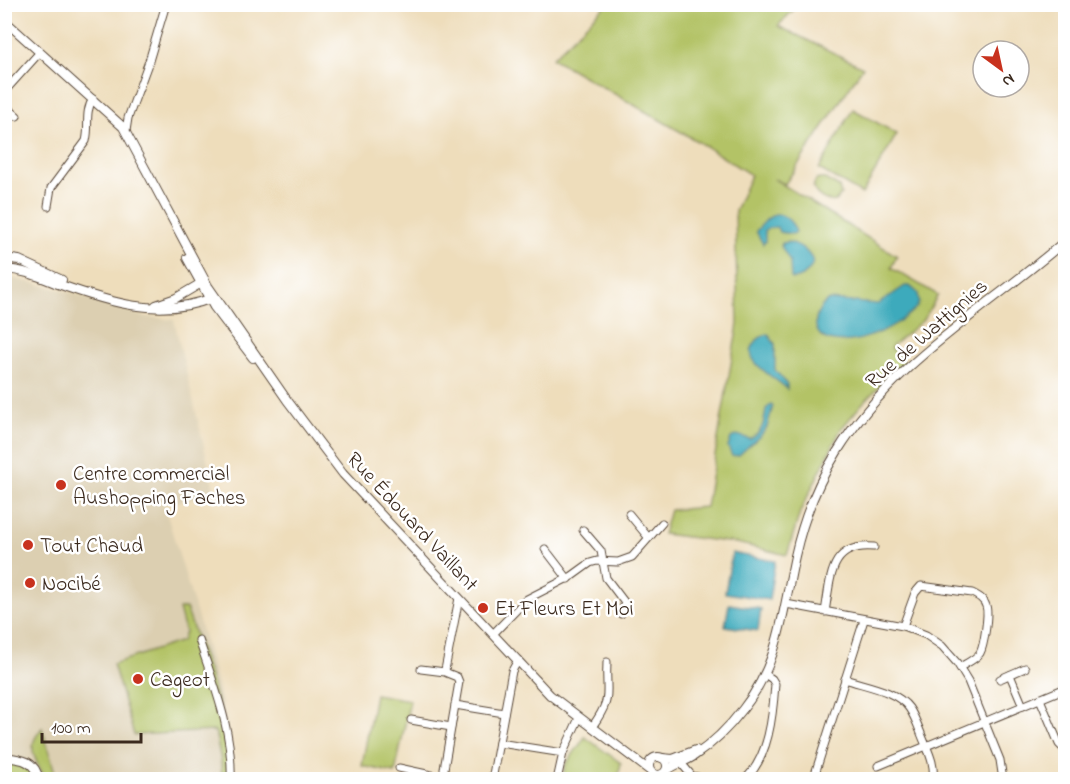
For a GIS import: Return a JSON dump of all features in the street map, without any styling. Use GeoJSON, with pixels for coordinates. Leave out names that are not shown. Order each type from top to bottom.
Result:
{"type":"FeatureCollection","features":[{"type":"Feature","properties":{"kind":"street"},"geometry":{"type":"LineString","coordinates":[[126,131],[128,118],[149,61],[166,4]]}},
{"type":"Feature","properties":{"kind":"street","name":"Rue Édouard Vaillant"},"geometry":{"type":"LineString","coordinates":[[4,20],[126,131],[212,298],[248,352],[343,474],[550,695],[651,774]]}},
{"type":"Feature","properties":{"kind":"street"},"geometry":{"type":"LineString","coordinates":[[4,92],[40,52]]}},
{"type":"Feature","properties":{"kind":"street"},"geometry":{"type":"LineString","coordinates":[[48,206],[51,188],[86,141],[87,110],[93,99]]}},
{"type":"Feature","properties":{"kind":"street"},"geometry":{"type":"LineString","coordinates":[[4,105],[17,116]]}},
{"type":"Feature","properties":{"kind":"street","name":"Rue de Wattignies"},"geometry":{"type":"LineString","coordinates":[[662,775],[698,753],[717,737],[746,706],[765,674],[778,642],[798,543],[813,499],[834,456],[861,416],[881,393],[909,367],[1065,240]]}},
{"type":"Feature","properties":{"kind":"street"},"geometry":{"type":"LineString","coordinates":[[4,258],[19,260],[84,292]]}},
{"type":"Feature","properties":{"kind":"street"},"geometry":{"type":"LineString","coordinates":[[4,268],[22,271],[123,305],[179,307],[212,298]]}},
{"type":"Feature","properties":{"kind":"street"},"geometry":{"type":"LineString","coordinates":[[153,307],[203,283]]}},
{"type":"Feature","properties":{"kind":"street"},"geometry":{"type":"LineString","coordinates":[[629,514],[648,537]]}},
{"type":"Feature","properties":{"kind":"street"},"geometry":{"type":"LineString","coordinates":[[493,634],[527,599],[568,579],[590,563],[618,562],[632,557],[662,523]]}},
{"type":"Feature","properties":{"kind":"street"},"geometry":{"type":"LineString","coordinates":[[583,530],[601,551],[607,580],[625,603],[621,614]]}},
{"type":"Feature","properties":{"kind":"street"},"geometry":{"type":"LineString","coordinates":[[825,612],[833,570],[839,556],[854,548],[874,548]]}},
{"type":"Feature","properties":{"kind":"street"},"geometry":{"type":"LineString","coordinates":[[545,549],[568,579]]}},
{"type":"Feature","properties":{"kind":"street"},"geometry":{"type":"LineString","coordinates":[[903,626],[915,593],[921,586],[979,596],[985,603],[987,612],[982,649],[978,656],[960,667]]}},
{"type":"Feature","properties":{"kind":"street"},"geometry":{"type":"LineString","coordinates":[[445,672],[459,598]]}},
{"type":"Feature","properties":{"kind":"street"},"geometry":{"type":"LineString","coordinates":[[786,604],[903,626],[936,641],[951,654],[960,667],[1000,760],[1003,780]]}},
{"type":"Feature","properties":{"kind":"street"},"geometry":{"type":"LineString","coordinates":[[813,780],[864,620]]}},
{"type":"Feature","properties":{"kind":"street"},"geometry":{"type":"LineString","coordinates":[[199,640],[228,731],[232,758],[231,780]]}},
{"type":"Feature","properties":{"kind":"street"},"geometry":{"type":"LineString","coordinates":[[492,780],[512,671],[518,660]]}},
{"type":"Feature","properties":{"kind":"street"},"geometry":{"type":"LineString","coordinates":[[592,727],[603,711],[608,697],[607,662]]}},
{"type":"Feature","properties":{"kind":"street"},"geometry":{"type":"LineString","coordinates":[[1000,679],[1025,668]]}},
{"type":"Feature","properties":{"kind":"street"},"geometry":{"type":"LineString","coordinates":[[399,768],[446,778],[444,769],[459,682],[457,677],[445,672],[421,669]]}},
{"type":"Feature","properties":{"kind":"street"},"geometry":{"type":"LineString","coordinates":[[755,780],[746,778],[759,758],[768,734],[775,684],[772,678],[765,674]]}},
{"type":"Feature","properties":{"kind":"street"},"geometry":{"type":"LineString","coordinates":[[1010,675],[1023,706]]}},
{"type":"Feature","properties":{"kind":"street"},"geometry":{"type":"LineString","coordinates":[[845,679],[892,694],[903,701],[912,714],[926,746],[933,766],[933,780]]}},
{"type":"Feature","properties":{"kind":"street"},"geometry":{"type":"LineString","coordinates":[[878,766],[1065,688]]}},
{"type":"Feature","properties":{"kind":"street"},"geometry":{"type":"LineString","coordinates":[[1040,699],[1059,744],[1065,751]]}},
{"type":"Feature","properties":{"kind":"street"},"geometry":{"type":"LineString","coordinates":[[455,705],[504,713]]}},
{"type":"Feature","properties":{"kind":"street"},"geometry":{"type":"LineString","coordinates":[[557,780],[563,753],[579,718]]}},
{"type":"Feature","properties":{"kind":"street"},"geometry":{"type":"LineString","coordinates":[[411,720],[451,727]]}},
{"type":"Feature","properties":{"kind":"street","name":"Rue de Wattignies"},"geometry":{"type":"LineString","coordinates":[[658,758],[669,759],[684,755],[717,737]]}},
{"type":"Feature","properties":{"kind":"street"},"geometry":{"type":"LineString","coordinates":[[499,743],[563,753]]}},
{"type":"Feature","properties":{"kind":"street"},"geometry":{"type":"LineString","coordinates":[[628,754],[644,759],[658,758],[667,764],[662,775],[656,776],[651,774],[649,764],[658,758]]}},
{"type":"Feature","properties":{"kind":"street"},"geometry":{"type":"LineString","coordinates":[[4,757],[28,761],[36,770],[39,780]]}},
{"type":"Feature","properties":{"kind":"street"},"geometry":{"type":"LineString","coordinates":[[681,763],[692,776],[712,780]]}},
{"type":"Feature","properties":{"kind":"shaded area"},"geometry":{"type":"Polygon","coordinates":[[[5,276],[73,293],[141,316],[174,320],[215,493],[164,505],[213,668],[227,724],[231,780],[5,780],[5,276]]]}},
{"type":"Feature","properties":{"kind":"green space"},"geometry":{"type":"Polygon","coordinates":[[[799,4],[778,26],[863,67],[785,184],[774,179],[897,256],[891,268],[938,295],[923,320],[891,347],[904,362],[862,404],[841,429],[800,512],[787,555],[736,543],[663,534],[670,510],[706,507],[738,324],[735,211],[751,175],[702,144],[552,58],[606,5],[799,4]]]}},
{"type":"Feature","properties":{"kind":"green space"},"geometry":{"type":"Polygon","coordinates":[[[853,109],[897,134],[862,194],[819,169],[853,109]]]}},
{"type":"Feature","properties":{"kind":"green space"},"geometry":{"type":"Polygon","coordinates":[[[825,179],[839,187],[841,195],[836,201],[826,200],[819,196],[813,187],[816,180],[825,179]]]}},
{"type":"Feature","properties":{"kind":"green space"},"geometry":{"type":"Polygon","coordinates":[[[186,608],[210,676],[228,741],[230,779],[222,779],[215,731],[134,735],[113,664],[182,641],[185,632],[179,609],[186,608]]]}},
{"type":"Feature","properties":{"kind":"green space"},"geometry":{"type":"Polygon","coordinates":[[[375,694],[410,700],[395,773],[362,766],[375,694]]]}},
{"type":"Feature","properties":{"kind":"green space"},"geometry":{"type":"Polygon","coordinates":[[[42,728],[55,773],[47,779],[37,764],[33,750],[33,743],[42,728]]]}},
{"type":"Feature","properties":{"kind":"green space"},"geometry":{"type":"Polygon","coordinates":[[[585,737],[621,763],[618,779],[562,779],[566,764],[585,737]]]}},
{"type":"Feature","properties":{"kind":"green space"},"geometry":{"type":"Polygon","coordinates":[[[5,762],[24,764],[35,780],[5,780],[5,762]]]}},
{"type":"Feature","properties":{"kind":"water"},"geometry":{"type":"Polygon","coordinates":[[[775,214],[788,220],[796,232],[793,234],[779,232],[777,227],[768,228],[765,230],[763,244],[756,231],[775,214]]]}},
{"type":"Feature","properties":{"kind":"water"},"geometry":{"type":"Polygon","coordinates":[[[788,242],[803,249],[813,261],[806,273],[793,279],[790,262],[781,246],[782,243],[788,242]]]}},
{"type":"Feature","properties":{"kind":"water"},"geometry":{"type":"Polygon","coordinates":[[[905,286],[910,286],[918,293],[919,303],[908,315],[889,328],[867,337],[845,342],[826,339],[817,330],[819,311],[829,300],[878,304],[905,286]]]}},
{"type":"Feature","properties":{"kind":"water"},"geometry":{"type":"Polygon","coordinates":[[[768,334],[775,344],[775,370],[787,384],[787,389],[763,370],[753,358],[751,352],[754,344],[759,338],[768,334]]]}},
{"type":"Feature","properties":{"kind":"water"},"geometry":{"type":"Polygon","coordinates":[[[773,406],[767,427],[762,434],[739,455],[732,456],[728,447],[731,438],[737,435],[750,439],[758,434],[766,409],[773,406]]]}},
{"type":"Feature","properties":{"kind":"water"},"geometry":{"type":"Polygon","coordinates":[[[732,553],[775,561],[769,600],[725,593],[732,553]]]}},
{"type":"Feature","properties":{"kind":"water"},"geometry":{"type":"Polygon","coordinates":[[[729,604],[761,609],[758,631],[725,626],[729,604]]]}},
{"type":"Feature","properties":{"kind":"place","name":"Centre commercial Aushopping Faches"},"geometry":{"type":"Point","coordinates":[61,485]}},
{"type":"Feature","properties":{"kind":"place","name":"Tout Chaud"},"geometry":{"type":"Point","coordinates":[28,545]}},
{"type":"Feature","properties":{"kind":"place","name":"Nocibé"},"geometry":{"type":"Point","coordinates":[30,583]}},
{"type":"Feature","properties":{"kind":"place","name":"Et Fleurs Et Moi"},"geometry":{"type":"Point","coordinates":[483,608]}},
{"type":"Feature","properties":{"kind":"place","name":"Cageot"},"geometry":{"type":"Point","coordinates":[138,679]}}]}
